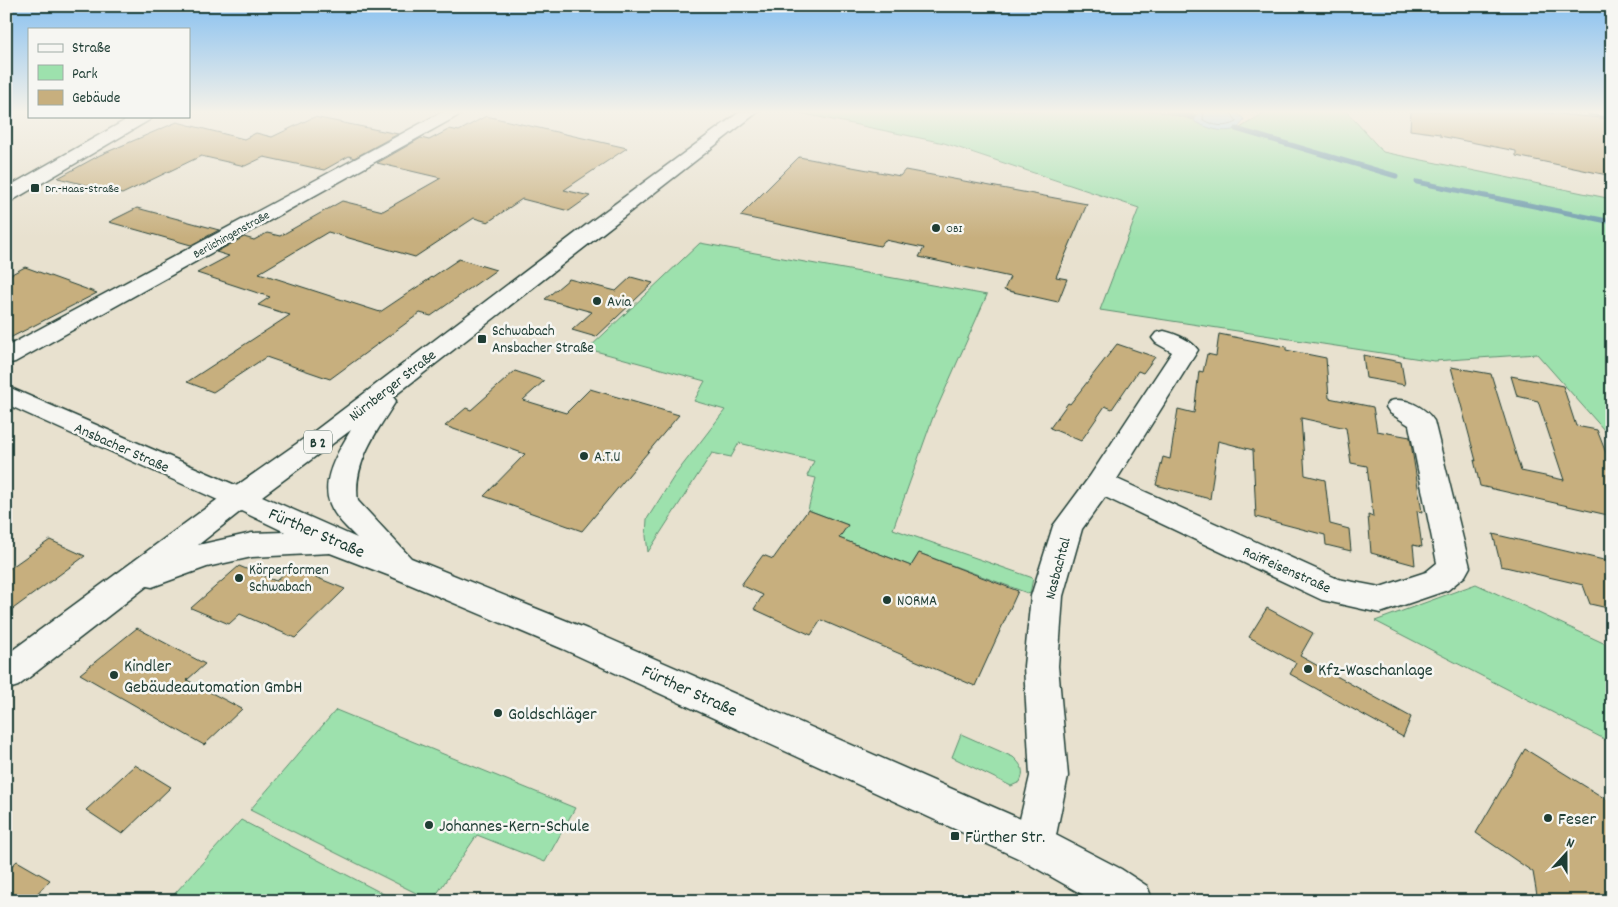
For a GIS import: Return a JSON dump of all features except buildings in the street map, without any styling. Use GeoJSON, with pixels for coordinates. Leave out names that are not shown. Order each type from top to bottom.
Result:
{"type":"FeatureCollection","features":[{"type":"Feature","properties":{"kind":"street"},"geometry":{"type":"LineString","coordinates":[[6,196],[80,153]]}},
{"type":"Feature","properties":{"kind":"street","name":"Berlichingenstraße"},"geometry":{"type":"LineString","coordinates":[[6,357],[378,153]]}},
{"type":"Feature","properties":{"kind":"street","name":"Nürnberger Straße"},"geometry":{"type":"LineString","coordinates":[[6,675],[239,498],[322,439],[694,153]]}},
{"type":"Feature","properties":{"kind":"street","name":"Nasbachtal"},"geometry":{"type":"LineString","coordinates":[[1034,845],[1049,776],[1041,666],[1047,596],[1068,526],[1100,483],[1186,350],[1164,338]]}},
{"type":"Feature","properties":{"kind":"street"},"geometry":{"type":"LineString","coordinates":[[394,383],[362,433],[342,476],[344,504],[401,567]]}},
{"type":"Feature","properties":{"kind":"street","name":"Ansbacher Straße"},"geometry":{"type":"LineString","coordinates":[[6,394],[239,498]]}},
{"type":"Feature","properties":{"kind":"street","name":"Raiffeisenstraße"},"geometry":{"type":"LineString","coordinates":[[1100,483],[1333,591],[1380,600],[1437,581],[1454,567],[1420,421],[1399,407]]}},
{"type":"Feature","properties":{"kind":"street","name":"Fürther Straße"},"geometry":{"type":"LineString","coordinates":[[239,498],[333,542],[401,567],[574,639],[859,765],[1034,845],[1106,884],[1132,901]]}},
{"type":"Feature","properties":{"kind":"street"},"geometry":{"type":"LineString","coordinates":[[122,586],[202,556],[252,545],[333,542]]}},
{"type":"Feature","properties":{"kind":"green space"},"geometry":{"type":"Polygon","coordinates":[[[975,153],[1389,153],[1612,199],[1612,439],[1537,354],[1434,361],[1100,310],[1139,208],[975,153]]]}},
{"type":"Feature","properties":{"kind":"green space"},"geometry":{"type":"Polygon","coordinates":[[[700,243],[987,295],[933,417],[893,529],[1033,578],[1030,594],[919,553],[911,566],[839,538],[848,525],[808,510],[816,478],[807,476],[814,461],[739,443],[731,457],[712,453],[648,552],[646,536],[647,519],[675,475],[725,410],[694,401],[705,381],[588,349],[700,243]]]}},
{"type":"Feature","properties":{"kind":"green space"},"geometry":{"type":"Polygon","coordinates":[[[1476,584],[1612,647],[1612,743],[1375,621],[1476,584]]]}},
{"type":"Feature","properties":{"kind":"green space"},"geometry":{"type":"Polygon","coordinates":[[[336,710],[575,808],[545,862],[477,835],[432,901],[250,810],[336,710]]]}},
{"type":"Feature","properties":{"kind":"green space"},"geometry":{"type":"Polygon","coordinates":[[[961,734],[1013,757],[1022,768],[1020,782],[1011,786],[952,757],[961,734]]]}},
{"type":"Feature","properties":{"kind":"green space"},"geometry":{"type":"Polygon","coordinates":[[[241,820],[397,901],[168,901],[241,820]]]}},
{"type":"Feature","properties":{"kind":"waterway"},"geometry":{"type":"LineString","coordinates":[[1319,153],[1396,176]]}},
{"type":"Feature","properties":{"kind":"waterway"},"geometry":{"type":"LineString","coordinates":[[1417,182],[1612,222]]}},
{"type":"Feature","properties":{"kind":"place","name":"Dr.-Haas-Straße"},"geometry":{"type":"Point","coordinates":[35,188]}},
{"type":"Feature","properties":{"kind":"place","name":"OBI"},"geometry":{"type":"Point","coordinates":[936,228]}},
{"type":"Feature","properties":{"kind":"place","name":"Avia"},"geometry":{"type":"Point","coordinates":[597,301]}},
{"type":"Feature","properties":{"kind":"place","name":"Schwabach Ansbacher Straße"},"geometry":{"type":"Point","coordinates":[482,339]}},
{"type":"Feature","properties":{"kind":"place","name":"A.T.U"},"geometry":{"type":"Point","coordinates":[584,456]}},
{"type":"Feature","properties":{"kind":"place","name":"Körperformen Schwabach"},"geometry":{"type":"Point","coordinates":[239,578]}},
{"type":"Feature","properties":{"kind":"place","name":"NORMA"},"geometry":{"type":"Point","coordinates":[887,600]}},
{"type":"Feature","properties":{"kind":"place","name":"Kfz-Waschanlage"},"geometry":{"type":"Point","coordinates":[1308,669]}},
{"type":"Feature","properties":{"kind":"place","name":"Kindler Gebäudeautomation GmbH"},"geometry":{"type":"Point","coordinates":[114,675]}},
{"type":"Feature","properties":{"kind":"place","name":"Goldschläger"},"geometry":{"type":"Point","coordinates":[498,713]}},
{"type":"Feature","properties":{"kind":"place","name":"Feser"},"geometry":{"type":"Point","coordinates":[1548,818]}},
{"type":"Feature","properties":{"kind":"place","name":"Johannes-Kern-Schule"},"geometry":{"type":"Point","coordinates":[429,825]}},
{"type":"Feature","properties":{"kind":"place","name":"Fürther Str."},"geometry":{"type":"Point","coordinates":[955,836]}}]}
